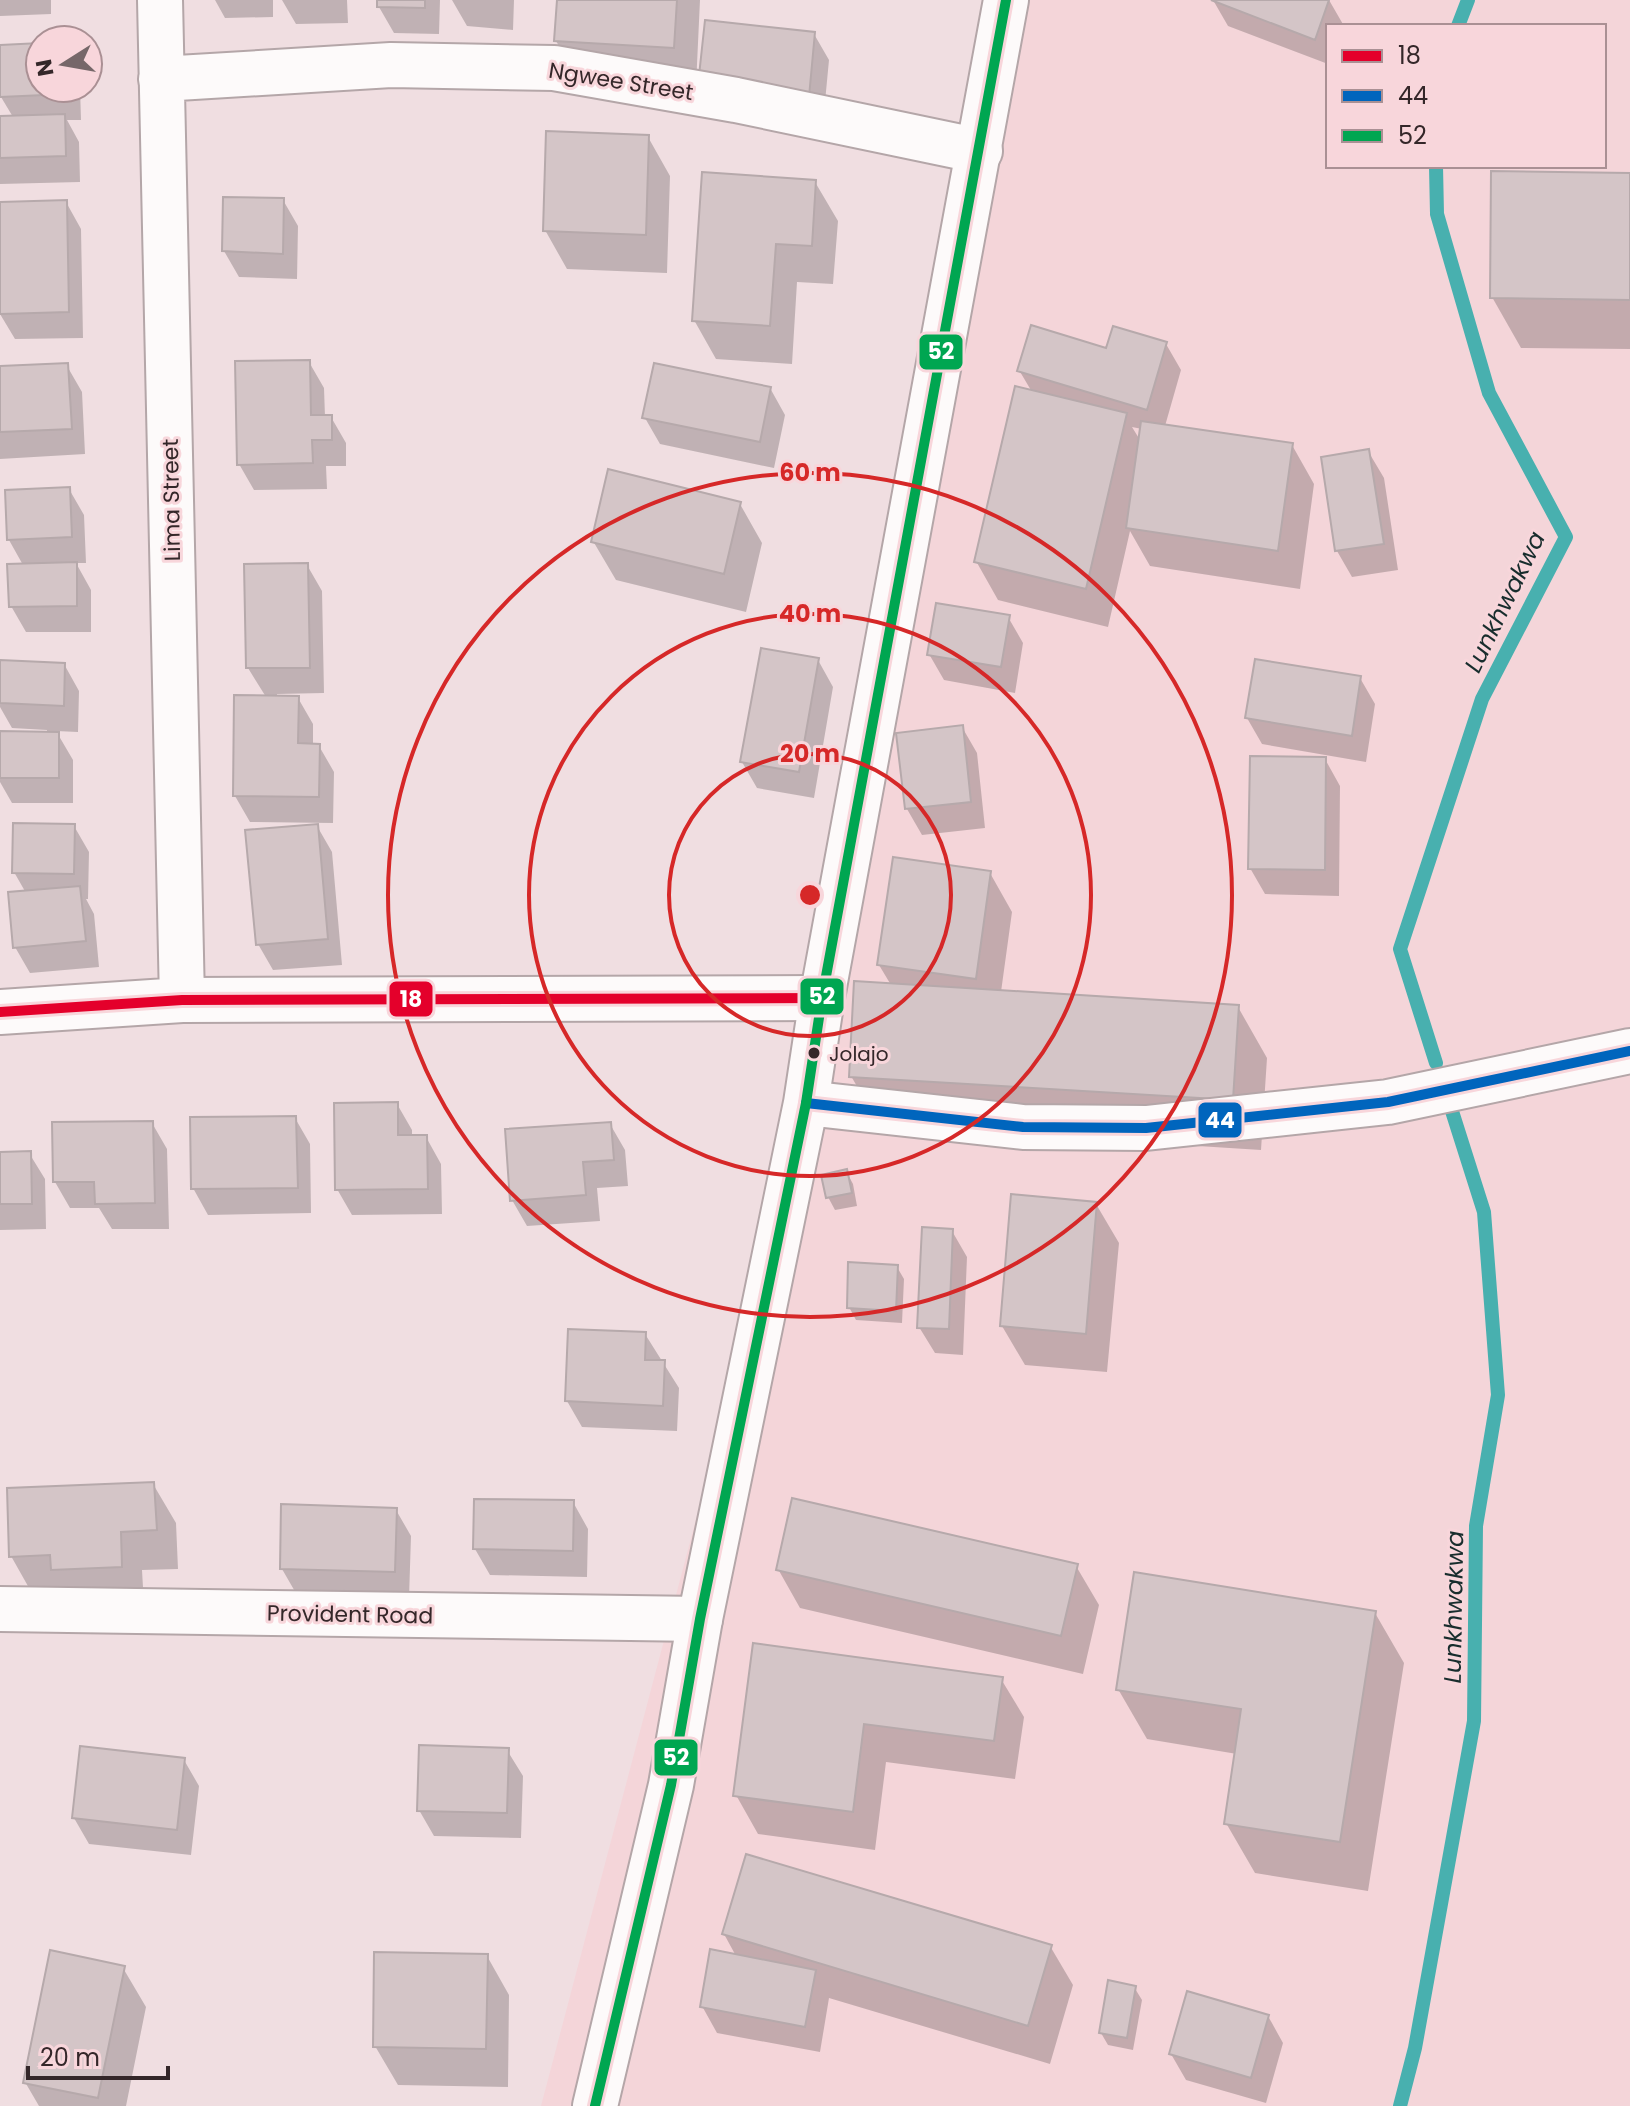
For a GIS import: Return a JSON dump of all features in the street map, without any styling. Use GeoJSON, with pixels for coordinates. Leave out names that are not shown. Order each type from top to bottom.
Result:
{"type":"FeatureCollection","features":[{"type":"Feature","properties":{"kind":"street","name":"Lima Street"},"geometry":{"type":"LineString","coordinates":[[160,0],[182,1000]]}},
{"type":"Feature","properties":{"kind":"street"},"geometry":{"type":"LineString","coordinates":[[595,2106],[671,1785],[700,1619],[806,1103],[822,998],[1006,0]]}},
{"type":"Feature","properties":{"kind":"street","name":"Ngwee Street"},"geometry":{"type":"LineString","coordinates":[[161,79],[391,65],[554,68],[736,100],[980,151]]}},
{"type":"Feature","properties":{"kind":"street"},"geometry":{"type":"LineString","coordinates":[[0,1012],[182,1000],[822,998]]}},
{"type":"Feature","properties":{"kind":"street"},"geometry":{"type":"LineString","coordinates":[[806,1103],[1023,1127],[1146,1128],[1388,1102],[1630,1051]]}},
{"type":"Feature","properties":{"kind":"street","name":"Provident Road"},"geometry":{"type":"LineString","coordinates":[[0,1609],[700,1619]]}},
{"type":"Feature","properties":{"kind":"shaded area"},"geometry":{"type":"Polygon","coordinates":[[[1014,0],[1630,0],[1630,2106],[541,2106],[806,1103],[1014,0]]]}},
{"type":"Feature","properties":{"kind":"building"},"geometry":{"type":"Polygon","coordinates":[[[377,0],[425,0],[425,8],[377,7],[377,0]]]}},
{"type":"Feature","properties":{"kind":"building"},"geometry":{"type":"Polygon","coordinates":[[[557,0],[677,0],[674,48],[554,41],[557,0]]]}},
{"type":"Feature","properties":{"kind":"building"},"geometry":{"type":"Polygon","coordinates":[[[1211,0],[1329,0],[1315,40],[1211,0]]]}},
{"type":"Feature","properties":{"kind":"building"},"geometry":{"type":"Polygon","coordinates":[[[705,20],[815,32],[809,97],[698,85],[705,20]]]}},
{"type":"Feature","properties":{"kind":"building"},"geometry":{"type":"Polygon","coordinates":[[[24,44],[24,96],[0,97],[0,45],[24,44]]]}},
{"type":"Feature","properties":{"kind":"building"},"geometry":{"type":"Polygon","coordinates":[[[65,114],[66,156],[0,158],[0,116],[65,114]]]}},
{"type":"Feature","properties":{"kind":"building"},"geometry":{"type":"Polygon","coordinates":[[[546,131],[649,135],[646,235],[543,231],[546,131]]]}},
{"type":"Feature","properties":{"kind":"building"},"geometry":{"type":"Polygon","coordinates":[[[1491,171],[1630,173],[1630,300],[1490,298],[1491,171]]]}},
{"type":"Feature","properties":{"kind":"building"},"geometry":{"type":"Polygon","coordinates":[[[702,172],[816,180],[812,246],[776,244],[770,326],[692,321],[702,172]]]}},
{"type":"Feature","properties":{"kind":"building"},"geometry":{"type":"Polygon","coordinates":[[[223,197],[284,198],[283,254],[222,251],[223,197]]]}},
{"type":"Feature","properties":{"kind":"building"},"geometry":{"type":"Polygon","coordinates":[[[67,200],[69,312],[0,314],[0,202],[67,200]]]}},
{"type":"Feature","properties":{"kind":"building"},"geometry":{"type":"Polygon","coordinates":[[[1031,325],[1106,348],[1113,326],[1167,342],[1147,410],[1017,371],[1031,325]]]}},
{"type":"Feature","properties":{"kind":"building"},"geometry":{"type":"Polygon","coordinates":[[[310,360],[311,415],[332,415],[332,440],[312,440],[313,463],[237,465],[235,361],[310,360]]]}},
{"type":"Feature","properties":{"kind":"building"},"geometry":{"type":"Polygon","coordinates":[[[68,363],[72,429],[0,432],[0,366],[68,363]]]}},
{"type":"Feature","properties":{"kind":"building"},"geometry":{"type":"Polygon","coordinates":[[[654,363],[771,387],[760,442],[642,418],[654,363]]]}},
{"type":"Feature","properties":{"kind":"building"},"geometry":{"type":"Polygon","coordinates":[[[1015,386],[1127,413],[1086,589],[974,562],[1015,386]]]}},
{"type":"Feature","properties":{"kind":"building"},"geometry":{"type":"Polygon","coordinates":[[[1141,421],[1293,443],[1278,551],[1126,528],[1141,421]]]}},
{"type":"Feature","properties":{"kind":"building"},"geometry":{"type":"Polygon","coordinates":[[[1369,449],[1384,544],[1335,551],[1321,457],[1369,449]]]}},
{"type":"Feature","properties":{"kind":"building"},"geometry":{"type":"Polygon","coordinates":[[[608,469],[741,502],[724,574],[591,542],[608,469]]]}},
{"type":"Feature","properties":{"kind":"building"},"geometry":{"type":"Polygon","coordinates":[[[70,487],[72,537],[7,540],[5,490],[70,487]]]}},
{"type":"Feature","properties":{"kind":"building"},"geometry":{"type":"Polygon","coordinates":[[[77,562],[77,606],[9,607],[7,564],[77,562]]]}},
{"type":"Feature","properties":{"kind":"building"},"geometry":{"type":"Polygon","coordinates":[[[308,563],[310,668],[246,668],[244,564],[308,563]]]}},
{"type":"Feature","properties":{"kind":"building"},"geometry":{"type":"Polygon","coordinates":[[[936,603],[1010,615],[1001,667],[927,655],[936,603]]]}},
{"type":"Feature","properties":{"kind":"building"},"geometry":{"type":"Polygon","coordinates":[[[761,648],[819,658],[799,772],[740,762],[761,648]]]}},
{"type":"Feature","properties":{"kind":"building"},"geometry":{"type":"Polygon","coordinates":[[[1255,659],[1361,676],[1352,736],[1245,718],[1255,659]]]}},
{"type":"Feature","properties":{"kind":"building"},"geometry":{"type":"Polygon","coordinates":[[[0,660],[65,663],[64,706],[0,703],[0,660]]]}},
{"type":"Feature","properties":{"kind":"building"},"geometry":{"type":"Polygon","coordinates":[[[234,695],[299,696],[298,743],[320,744],[319,797],[233,796],[234,695]]]}},
{"type":"Feature","properties":{"kind":"building"},"geometry":{"type":"Polygon","coordinates":[[[963,725],[971,802],[905,809],[896,733],[963,725]]]}},
{"type":"Feature","properties":{"kind":"building"},"geometry":{"type":"Polygon","coordinates":[[[0,731],[59,732],[59,778],[0,778],[0,731]]]}},
{"type":"Feature","properties":{"kind":"building"},"geometry":{"type":"Polygon","coordinates":[[[1250,756],[1326,757],[1325,870],[1248,869],[1250,756]]]}},
{"type":"Feature","properties":{"kind":"building"},"geometry":{"type":"Polygon","coordinates":[[[13,823],[75,824],[74,874],[12,873],[13,823]]]}},
{"type":"Feature","properties":{"kind":"building"},"geometry":{"type":"Polygon","coordinates":[[[318,824],[328,939],[256,945],[245,830],[318,824]]]}},
{"type":"Feature","properties":{"kind":"building"},"geometry":{"type":"Polygon","coordinates":[[[893,857],[991,871],[976,979],[877,965],[893,857]]]}},
{"type":"Feature","properties":{"kind":"building"},"geometry":{"type":"Polygon","coordinates":[[[80,886],[86,941],[13,948],[8,892],[80,886]]]}},
{"type":"Feature","properties":{"kind":"building"},"geometry":{"type":"Polygon","coordinates":[[[854,981],[1239,1005],[1233,1100],[849,1077],[854,981]]]}},
{"type":"Feature","properties":{"kind":"building"},"geometry":{"type":"Polygon","coordinates":[[[398,1102],[398,1135],[427,1135],[428,1189],[335,1190],[334,1103],[398,1102]]]}},
{"type":"Feature","properties":{"kind":"building"},"geometry":{"type":"Polygon","coordinates":[[[296,1116],[298,1188],[191,1189],[190,1117],[296,1116]]]}},
{"type":"Feature","properties":{"kind":"building"},"geometry":{"type":"Polygon","coordinates":[[[153,1121],[155,1203],[95,1204],[94,1182],[53,1182],[52,1122],[153,1121]]]}},
{"type":"Feature","properties":{"kind":"building"},"geometry":{"type":"Polygon","coordinates":[[[611,1122],[614,1160],[583,1162],[586,1195],[510,1201],[505,1129],[611,1122]]]}},
{"type":"Feature","properties":{"kind":"building"},"geometry":{"type":"Polygon","coordinates":[[[31,1151],[32,1204],[0,1204],[0,1152],[31,1151]]]}},
{"type":"Feature","properties":{"kind":"building"},"geometry":{"type":"Polygon","coordinates":[[[847,1169],[852,1193],[826,1198],[821,1175],[847,1169]]]}},
{"type":"Feature","properties":{"kind":"building"},"geometry":{"type":"Polygon","coordinates":[[[1011,1194],[1097,1202],[1086,1334],[1000,1326],[1011,1194]]]}},
{"type":"Feature","properties":{"kind":"building"},"geometry":{"type":"Polygon","coordinates":[[[922,1227],[953,1229],[949,1329],[917,1328],[922,1227]]]}},
{"type":"Feature","properties":{"kind":"building"},"geometry":{"type":"Polygon","coordinates":[[[848,1262],[898,1265],[896,1311],[847,1308],[848,1262]]]}},
{"type":"Feature","properties":{"kind":"building"},"geometry":{"type":"Polygon","coordinates":[[[568,1329],[646,1332],[645,1360],[665,1360],[663,1406],[565,1401],[568,1329]]]}},
{"type":"Feature","properties":{"kind":"building"},"geometry":{"type":"Polygon","coordinates":[[[154,1482],[157,1530],[121,1532],[122,1567],[51,1570],[50,1555],[9,1557],[7,1488],[154,1482]]]}},
{"type":"Feature","properties":{"kind":"building"},"geometry":{"type":"Polygon","coordinates":[[[792,1498],[1078,1564],[1061,1636],[776,1570],[792,1498]]]}},
{"type":"Feature","properties":{"kind":"building"},"geometry":{"type":"Polygon","coordinates":[[[474,1499],[574,1500],[573,1551],[473,1549],[474,1499]]]}},
{"type":"Feature","properties":{"kind":"building"},"geometry":{"type":"Polygon","coordinates":[[[281,1504],[397,1508],[395,1572],[280,1569],[281,1504]]]}},
{"type":"Feature","properties":{"kind":"building"},"geometry":{"type":"Polygon","coordinates":[[[1134,1572],[1376,1611],[1340,1842],[1224,1824],[1241,1709],[1116,1690],[1134,1572]]]}},
{"type":"Feature","properties":{"kind":"building"},"geometry":{"type":"Polygon","coordinates":[[[753,1643],[1003,1677],[994,1741],[864,1724],[853,1812],[733,1796],[753,1643]]]}},
{"type":"Feature","properties":{"kind":"building"},"geometry":{"type":"Polygon","coordinates":[[[419,1745],[509,1748],[507,1813],[417,1811],[419,1745]]]}},
{"type":"Feature","properties":{"kind":"building"},"geometry":{"type":"Polygon","coordinates":[[[80,1746],[185,1758],[177,1830],[72,1818],[80,1746]]]}},
{"type":"Feature","properties":{"kind":"building"},"geometry":{"type":"Polygon","coordinates":[[[746,1854],[1052,1945],[1028,2026],[722,1934],[746,1854]]]}},
{"type":"Feature","properties":{"kind":"building"},"geometry":{"type":"Polygon","coordinates":[[[710,1949],[816,1970],[805,2027],[700,2007],[710,1949]]]}},
{"type":"Feature","properties":{"kind":"building"},"geometry":{"type":"Polygon","coordinates":[[[50,1950],[125,1966],[98,2098],[23,2083],[50,1950]]]}},
{"type":"Feature","properties":{"kind":"building"},"geometry":{"type":"Polygon","coordinates":[[[374,1952],[488,1954],[486,2049],[373,2047],[374,1952]]]}},
{"type":"Feature","properties":{"kind":"building"},"geometry":{"type":"Polygon","coordinates":[[[1108,1980],[1136,1986],[1127,2038],[1099,2033],[1108,1980]]]}},
{"type":"Feature","properties":{"kind":"building"},"geometry":{"type":"Polygon","coordinates":[[[1187,1991],[1269,2015],[1251,2078],[1169,2054],[1187,1991]]]}},
{"type":"Feature","properties":{"kind":"waterway","name":"Lunkhwakwa"},"geometry":{"type":"LineString","coordinates":[[1459,24],[1468,0]]}},
{"type":"Feature","properties":{"kind":"waterway","name":"Lunkhwakwa"},"geometry":{"type":"LineString","coordinates":[[1436,168],[1437,214],[1489,393],[1566,537],[1482,699],[1400,949],[1436,1063]]}},
{"type":"Feature","properties":{"kind":"waterway","name":"Lunkhwakwa"},"geometry":{"type":"LineString","coordinates":[[1400,2106],[1415,2048],[1474,1721],[1476,1526],[1498,1395],[1484,1212],[1451,1108]]}},
{"type":"Feature","properties":{"kind":"transit line","name":"52"},"geometry":{"type":"LineString","coordinates":[[595,2106],[671,1785],[700,1619],[806,1103],[822,998],[1006,0]]}},
{"type":"Feature","properties":{"kind":"transit line","name":"18"},"geometry":{"type":"LineString","coordinates":[[0,1012],[182,1000],[822,998]]}},
{"type":"Feature","properties":{"kind":"transit line","name":"44"},"geometry":{"type":"LineString","coordinates":[[806,1103],[1023,1127],[1146,1128],[1388,1102],[1630,1051]]}},
{"type":"Feature","properties":{"kind":"place","name":"Jolajo"},"geometry":{"type":"Point","coordinates":[814,1053]}}]}
